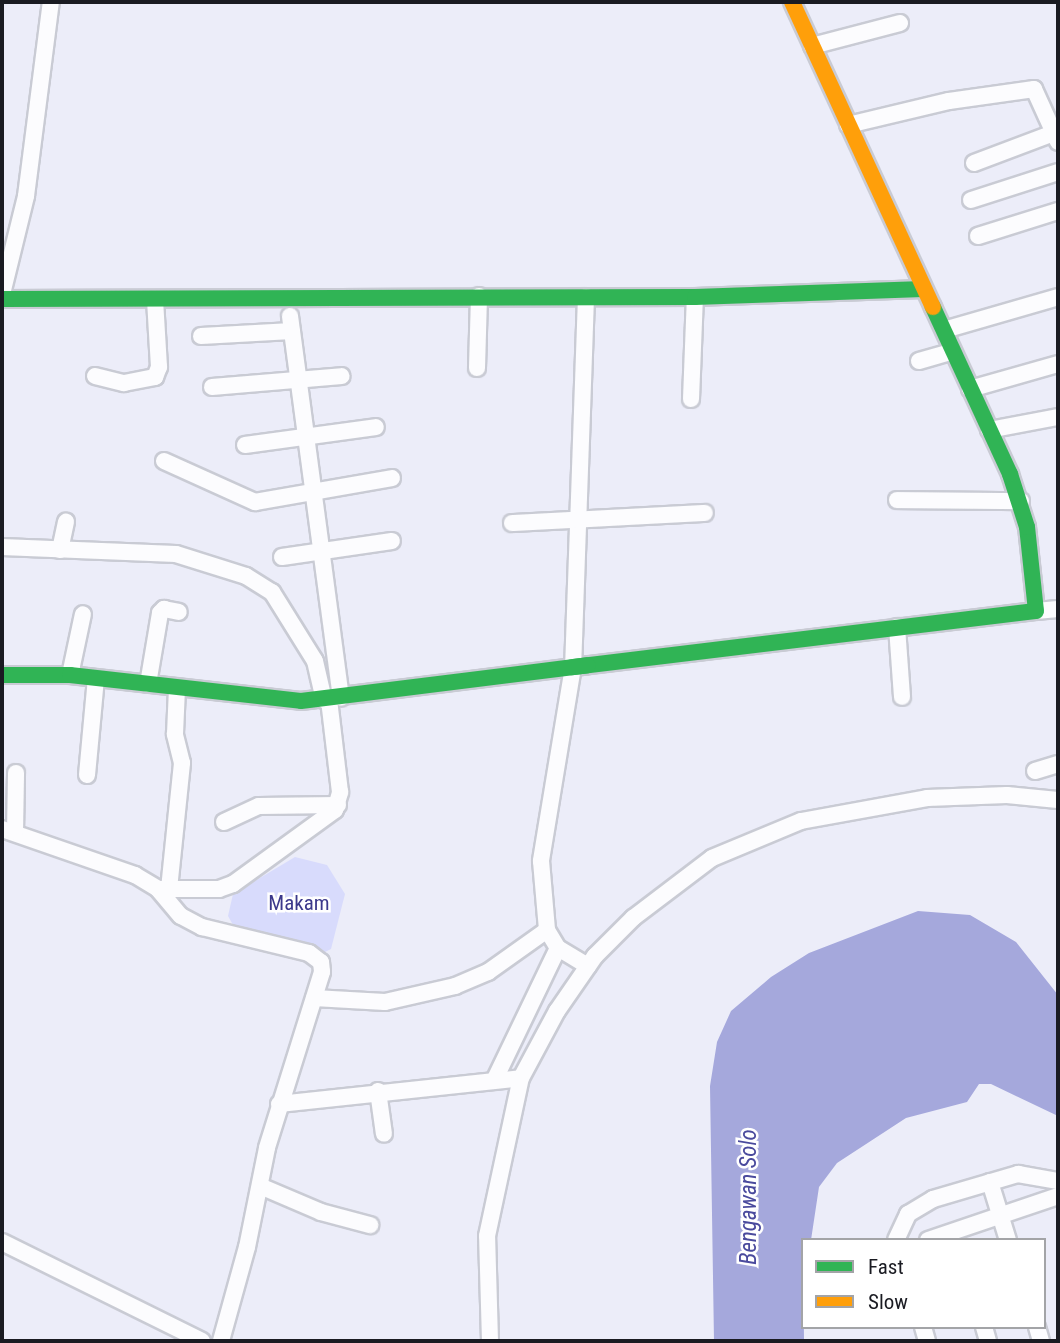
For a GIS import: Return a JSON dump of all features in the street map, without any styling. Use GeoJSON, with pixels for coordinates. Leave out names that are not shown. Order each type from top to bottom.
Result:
{"type":"FeatureCollection","features":[{"type":"Feature","properties":{"kind":"street"},"geometry":{"type":"LineString","coordinates":[[51,2],[26,196],[2,296],[155,300],[479,296],[695,297],[923,289]]}},
{"type":"Feature","properties":{"kind":"street"},"geometry":{"type":"LineString","coordinates":[[792,2],[1021,501],[1036,611]]}},
{"type":"Feature","properties":{"kind":"street"},"geometry":{"type":"LineString","coordinates":[[812,46],[900,23]]}},
{"type":"Feature","properties":{"kind":"street"},"geometry":{"type":"LineString","coordinates":[[848,125],[949,101],[1034,89],[1056,137],[974,163]]}},
{"type":"Feature","properties":{"kind":"street"},"geometry":{"type":"LineString","coordinates":[[971,200],[1058,172]]}},
{"type":"Feature","properties":{"kind":"street"},"geometry":{"type":"LineString","coordinates":[[978,236],[1058,211]]}},
{"type":"Feature","properties":{"kind":"street"},"geometry":{"type":"LineString","coordinates":[[477,368],[479,296]]}},
{"type":"Feature","properties":{"kind":"street"},"geometry":{"type":"LineString","coordinates":[[586,297],[575,518],[573,667],[541,861],[547,930],[558,948],[588,966]]}},
{"type":"Feature","properties":{"kind":"street"},"geometry":{"type":"LineString","coordinates":[[691,399],[695,297]]}},
{"type":"Feature","properties":{"kind":"street"},"geometry":{"type":"LineString","coordinates":[[944,330],[1058,297]]}},
{"type":"Feature","properties":{"kind":"street"},"geometry":{"type":"LineString","coordinates":[[95,376],[124,383],[155,377],[159,367],[155,300]]}},
{"type":"Feature","properties":{"kind":"street"},"geometry":{"type":"LineString","coordinates":[[201,335],[291,324],[324,551],[338,805]]}},
{"type":"Feature","properties":{"kind":"street"},"geometry":{"type":"LineString","coordinates":[[919,361],[953,351]]}},
{"type":"Feature","properties":{"kind":"street"},"geometry":{"type":"LineString","coordinates":[[970,389],[1058,364]]}},
{"type":"Feature","properties":{"kind":"street"},"geometry":{"type":"LineString","coordinates":[[212,387],[342,376]]}},
{"type":"Feature","properties":{"kind":"street"},"geometry":{"type":"LineString","coordinates":[[989,430],[1058,417]]}},
{"type":"Feature","properties":{"kind":"street"},"geometry":{"type":"LineString","coordinates":[[244,445],[376,427]]}},
{"type":"Feature","properties":{"kind":"street"},"geometry":{"type":"LineString","coordinates":[[164,461],[227,485],[248,501],[316,493],[392,478]]}},
{"type":"Feature","properties":{"kind":"street"},"geometry":{"type":"LineString","coordinates":[[897,500],[1021,501]]}},
{"type":"Feature","properties":{"kind":"street"},"geometry":{"type":"LineString","coordinates":[[512,523],[705,513]]}},
{"type":"Feature","properties":{"kind":"street"},"geometry":{"type":"LineString","coordinates":[[60,550],[66,522]]}},
{"type":"Feature","properties":{"kind":"street"},"geometry":{"type":"LineString","coordinates":[[282,557],[392,541]]}},
{"type":"Feature","properties":{"kind":"street"},"geometry":{"type":"LineString","coordinates":[[2,547],[176,554],[246,576],[272,592],[315,661],[332,699]]}},
{"type":"Feature","properties":{"kind":"street"},"geometry":{"type":"LineString","coordinates":[[148,684],[160,613],[164,609],[179,612]]}},
{"type":"Feature","properties":{"kind":"street"},"geometry":{"type":"LineString","coordinates":[[2,675],[70,676],[177,688],[332,699],[573,667],[1058,609]]}},
{"type":"Feature","properties":{"kind":"street"},"geometry":{"type":"LineString","coordinates":[[70,676],[83,614]]}},
{"type":"Feature","properties":{"kind":"street"},"geometry":{"type":"LineString","coordinates":[[897,627],[902,696]]}},
{"type":"Feature","properties":{"kind":"street"},"geometry":{"type":"LineString","coordinates":[[87,775],[96,678]]}},
{"type":"Feature","properties":{"kind":"street"},"geometry":{"type":"LineString","coordinates":[[177,688],[175,734],[182,763],[164,889],[172,908],[202,927],[317,956],[322,972],[279,1104],[221,1341]]}},
{"type":"Feature","properties":{"kind":"street"},"geometry":{"type":"LineString","coordinates":[[1035,771],[1058,764]]}},
{"type":"Feature","properties":{"kind":"street"},"geometry":{"type":"LineString","coordinates":[[16,773],[8,830],[135,875],[164,889],[219,889],[233,884],[338,805]]}},
{"type":"Feature","properties":{"kind":"street"},"geometry":{"type":"LineString","coordinates":[[490,1341],[487,1236],[521,1078],[588,966],[668,887],[712,858],[801,821],[927,798],[1006,795],[1058,800]]}},
{"type":"Feature","properties":{"kind":"street"},"geometry":{"type":"LineString","coordinates":[[224,822],[259,806],[338,805]]}},
{"type":"Feature","properties":{"kind":"street"},"geometry":{"type":"LineString","coordinates":[[314,998],[385,1002],[455,986],[488,972],[547,930]]}},
{"type":"Feature","properties":{"kind":"street"},"geometry":{"type":"LineString","coordinates":[[495,1079],[558,948]]}},
{"type":"Feature","properties":{"kind":"street"},"geometry":{"type":"LineString","coordinates":[[279,1104],[378,1091],[521,1078]]}},
{"type":"Feature","properties":{"kind":"street"},"geometry":{"type":"LineString","coordinates":[[378,1091],[384,1134]]}},
{"type":"Feature","properties":{"kind":"street"},"geometry":{"type":"LineString","coordinates":[[897,1238],[901,1223],[918,1206],[989,1182],[1033,1173],[1058,1181]]}},
{"type":"Feature","properties":{"kind":"street"},"geometry":{"type":"LineString","coordinates":[[989,1182],[1007,1238]]}},
{"type":"Feature","properties":{"kind":"street"},"geometry":{"type":"LineString","coordinates":[[260,1186],[321,1212],[370,1225]]}},
{"type":"Feature","properties":{"kind":"street"},"geometry":{"type":"LineString","coordinates":[[934,1238],[1058,1196]]}},
{"type":"Feature","properties":{"kind":"street"},"geometry":{"type":"LineString","coordinates":[[2,1242],[202,1341]]}},
{"type":"Feature","properties":{"kind":"green space","name":"Makam"},"geometry":{"type":"Polygon","coordinates":[[[295,857],[327,865],[345,894],[331,949],[325,952],[237,932],[228,916],[233,894],[295,857]]]}},
{"type":"Feature","properties":{"kind":"water","name":"Bengawan Solo"},"geometry":{"type":"Polygon","coordinates":[[[918,911],[970,915],[1016,942],[1058,995],[1058,1116],[991,1084],[979,1084],[967,1102],[906,1118],[837,1163],[819,1187],[811,1238],[801,1238],[801,1329],[804,1329],[804,1341],[714,1341],[710,1086],[717,1042],[731,1011],[771,977],[809,953],[918,911]]]}},
{"type":"Feature","properties":{"kind":"traffic: fast"},"geometry":{"type":"LineString","coordinates":[[2,299],[695,297],[923,289]]}},
{"type":"Feature","properties":{"kind":"traffic: fast"},"geometry":{"type":"LineString","coordinates":[[573,667],[1036,611],[1027,527],[1010,474],[933,307]]}},
{"type":"Feature","properties":{"kind":"traffic: fast"},"geometry":{"type":"LineString","coordinates":[[2,675],[70,675],[301,701],[588,665]]}},
{"type":"Feature","properties":{"kind":"traffic: slow"},"geometry":{"type":"LineString","coordinates":[[792,2],[933,307]]}}]}
